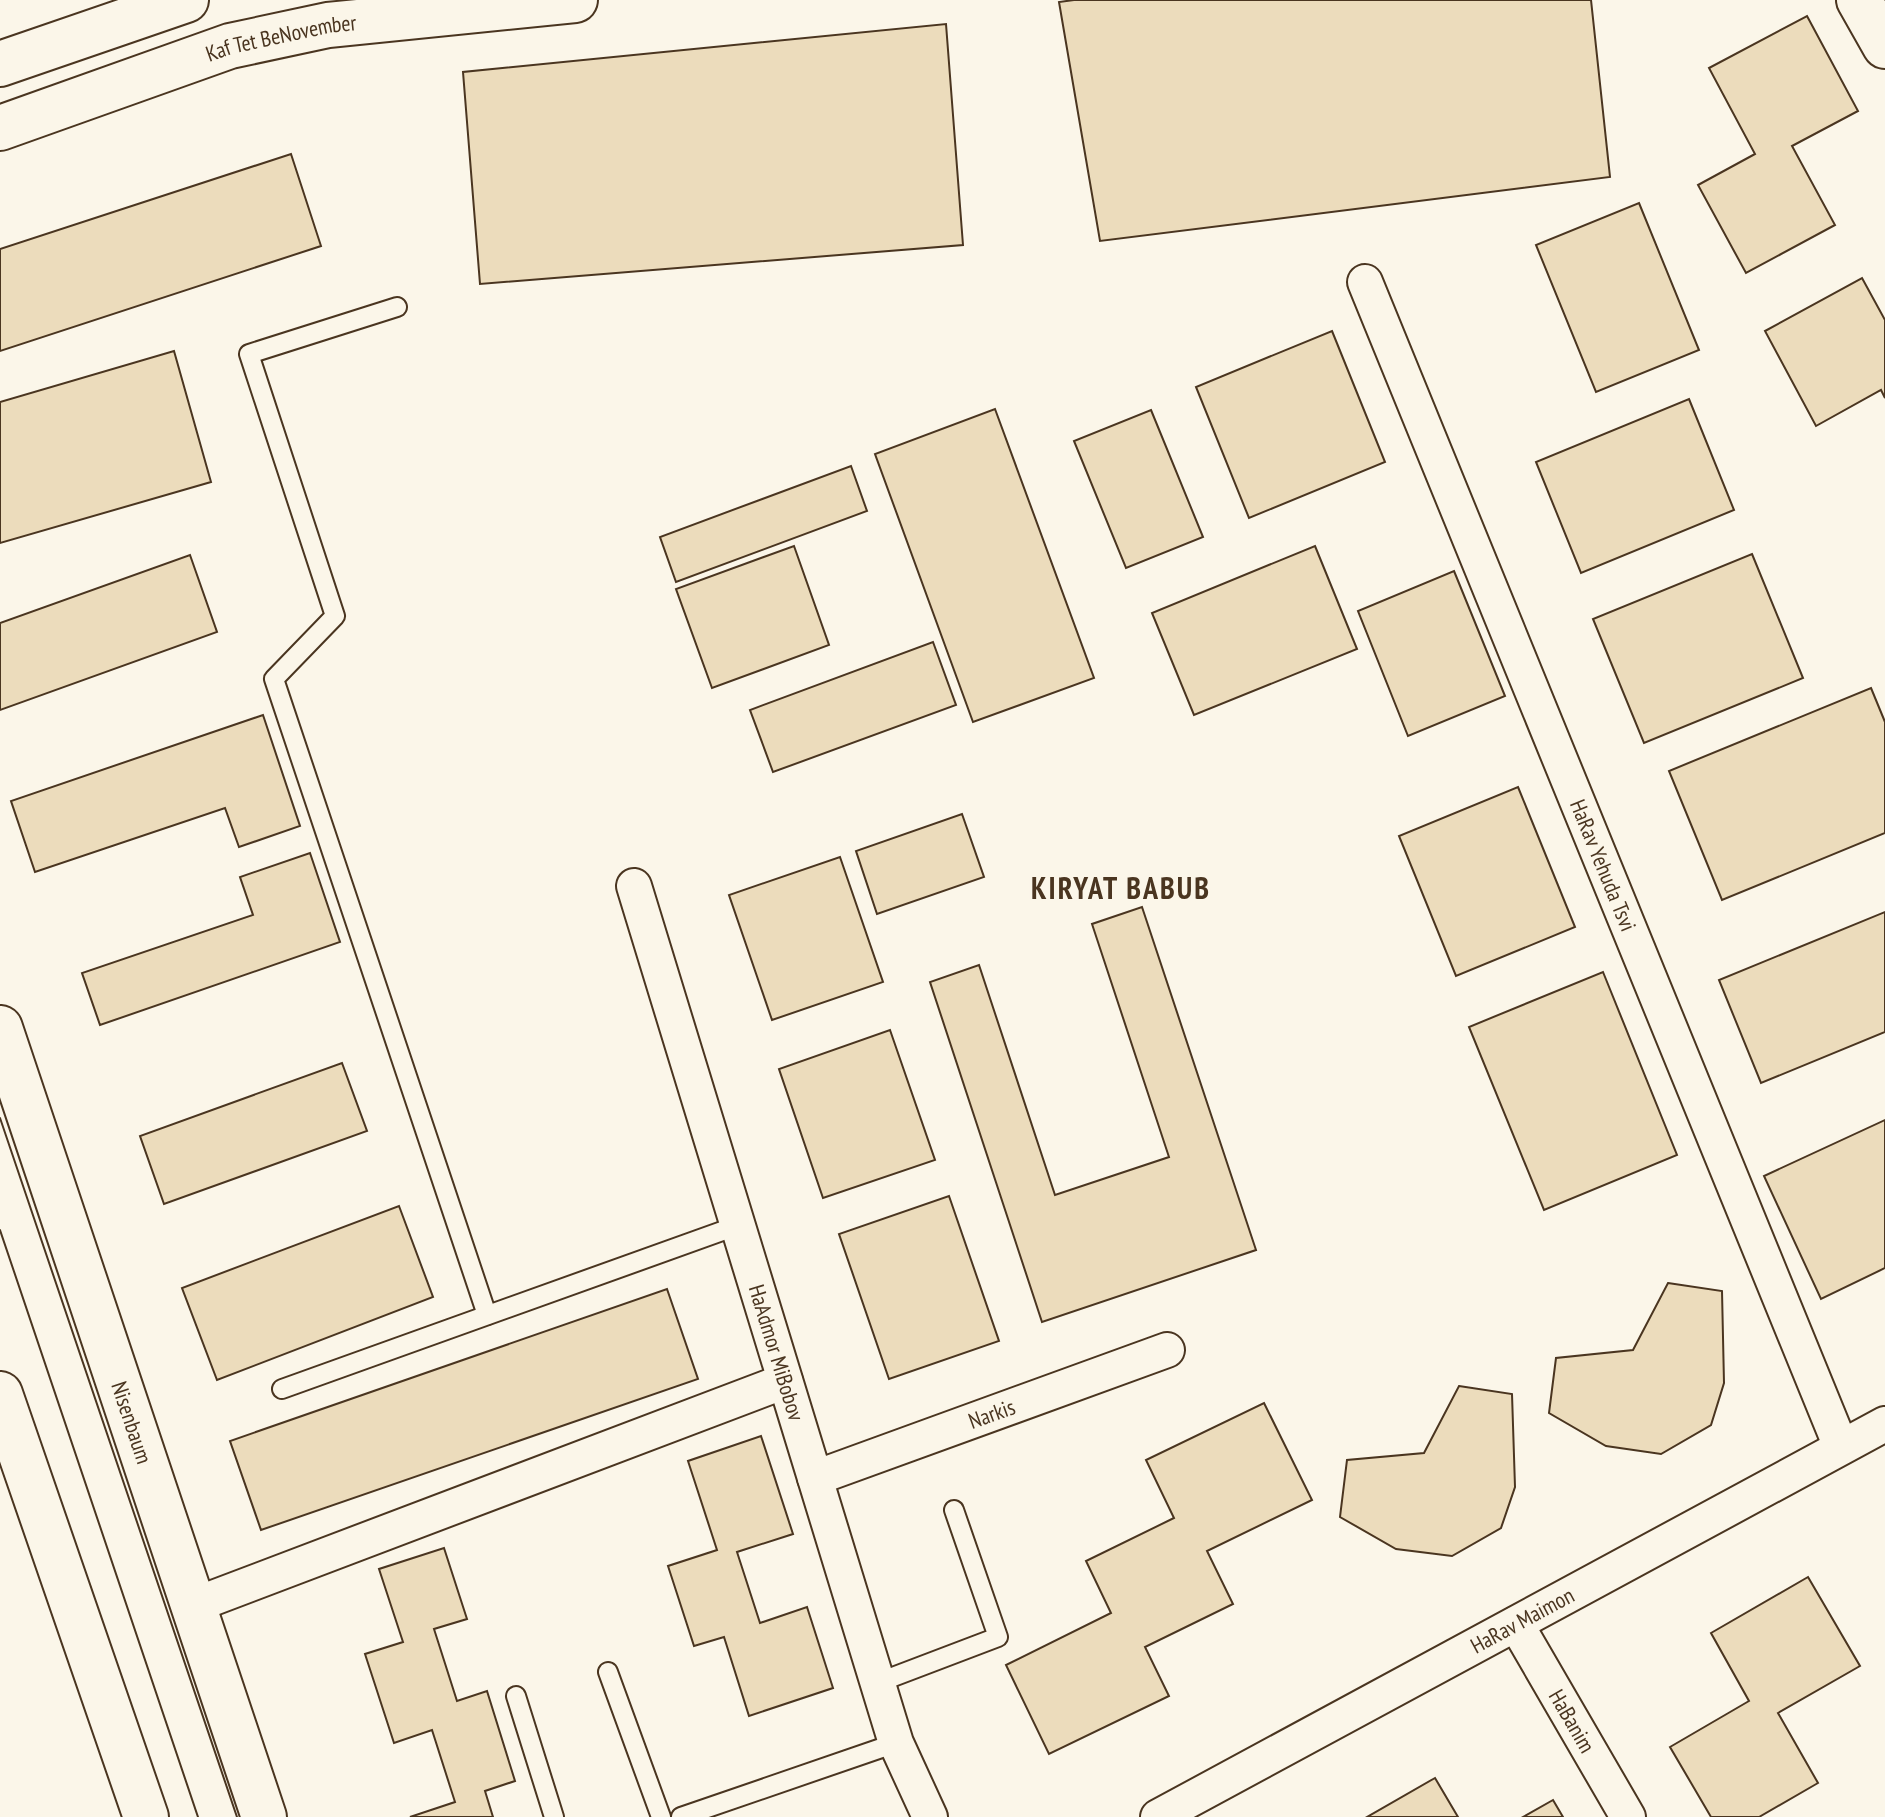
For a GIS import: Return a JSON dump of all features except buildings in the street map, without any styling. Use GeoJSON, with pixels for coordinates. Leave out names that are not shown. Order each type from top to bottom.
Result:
{"type":"FeatureCollection","features":[{"type":"Feature","properties":{"kind":"main road"},"geometry":{"type":"LineString","coordinates":[[0,64],[186,0]]}},
{"type":"Feature","properties":{"kind":"main road","name":"Kaf Tet BeNovember"},"geometry":{"type":"LineString","coordinates":[[0,128],[324,12],[575,0]]}},
{"type":"Feature","properties":{"kind":"main road"},"geometry":{"type":"LineString","coordinates":[[1859,0],[1885,46]]}},
{"type":"Feature","properties":{"kind":"main road","name":"Nisenbaum"},"geometry":{"type":"LineString","coordinates":[[0,1028],[264,1817]]}},
{"type":"Feature","properties":{"kind":"main road"},"geometry":{"type":"LineString","coordinates":[[0,1394],[146,1817]]}},
{"type":"Feature","properties":{"kind":"street","name":"HaRav Yehuda Tsvi"},"geometry":{"type":"LineString","coordinates":[[1365,282],[1841,1447]]}},
{"type":"Feature","properties":{"kind":"street","name":"HaAdmor MiBobov"},"geometry":{"type":"LineString","coordinates":[[634,886],[896,1743],[930,1817]]}},
{"type":"Feature","properties":{"kind":"street","name":"Narkis"},"geometry":{"type":"LineString","coordinates":[[815,1478],[1167,1350]]}},
{"type":"Feature","properties":{"kind":"street"},"geometry":{"type":"LineString","coordinates":[[192,1606],[785,1381]]}},
{"type":"Feature","properties":{"kind":"street","name":"HaRav Maimon"},"geometry":{"type":"LineString","coordinates":[[1158,1817],[1885,1424]]}},
{"type":"Feature","properties":{"kind":"street","name":"HaBanim"},"geometry":{"type":"LineString","coordinates":[[1516,1624],[1628,1817]]}},
{"type":"Feature","properties":{"kind":"lane"},"geometry":{"type":"LineString","coordinates":[[397,307],[249,354],[335,616],[274,679],[487,1315]]}},
{"type":"Feature","properties":{"kind":"lane"},"geometry":{"type":"LineString","coordinates":[[282,1389],[739,1225]]}},
{"type":"Feature","properties":{"kind":"lane"},"geometry":{"type":"LineString","coordinates":[[877,1683],[998,1637],[954,1510]]}},
{"type":"Feature","properties":{"kind":"lane"},"geometry":{"type":"LineString","coordinates":[[608,1672],[661,1817]]}},
{"type":"Feature","properties":{"kind":"lane"},"geometry":{"type":"LineString","coordinates":[[516,1696],[554,1817]]}},
{"type":"Feature","properties":{"kind":"lane"},"geometry":{"type":"LineString","coordinates":[[681,1817],[896,1743]]}},
{"type":"Feature","properties":{"kind":"tram line"},"geometry":{"type":"LineString","coordinates":[[0,1118],[237,1817]]}},
{"type":"Feature","properties":{"kind":"tram line"},"geometry":{"type":"LineString","coordinates":[[0,1230],[198,1817]]}},
{"type":"Feature","properties":{"kind":"district","name":"KIRYAT BABUB"},"geometry":{"type":"Point","coordinates":[1121,889]}}]}
